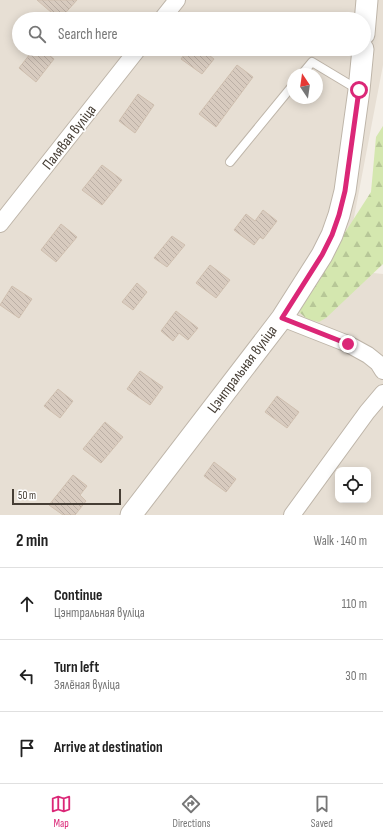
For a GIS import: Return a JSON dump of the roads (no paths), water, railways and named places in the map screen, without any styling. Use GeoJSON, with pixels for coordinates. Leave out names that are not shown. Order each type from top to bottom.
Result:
{"type":"FeatureCollection","features":[{"type":"Feature","properties":{"kind":"street"},"geometry":{"type":"LineString","coordinates":[[168,12],[177,0]]}},
{"type":"Feature","properties":{"kind":"street"},"geometry":{"type":"LineString","coordinates":[[366,12],[367,0]]}},
{"type":"Feature","properties":{"kind":"street","name":"Палявая вуліца"},"geometry":{"type":"LineString","coordinates":[[0,224],[132,56]]}},
{"type":"Feature","properties":{"kind":"street","name":"Цэнтральная вуліца"},"geometry":{"type":"LineString","coordinates":[[131,515],[282,318],[322,255],[332,235],[345,191],[362,56]]}},
{"type":"Feature","properties":{"kind":"street"},"geometry":{"type":"LineString","coordinates":[[282,318],[348,344],[368,355],[378,363],[383,371]]}},
{"type":"Feature","properties":{"kind":"street"},"geometry":{"type":"LineString","coordinates":[[292,515],[367,412],[383,393]]}},
{"type":"Feature","properties":{"kind":"lane"},"geometry":{"type":"LineString","coordinates":[[307,68],[312,62],[322,68]]}},
{"type":"Feature","properties":{"kind":"lane"},"geometry":{"type":"LineString","coordinates":[[323,69],[359,90]]}},
{"type":"Feature","properties":{"kind":"lane"},"geometry":{"type":"LineString","coordinates":[[230,162],[287,92]]}}]}
